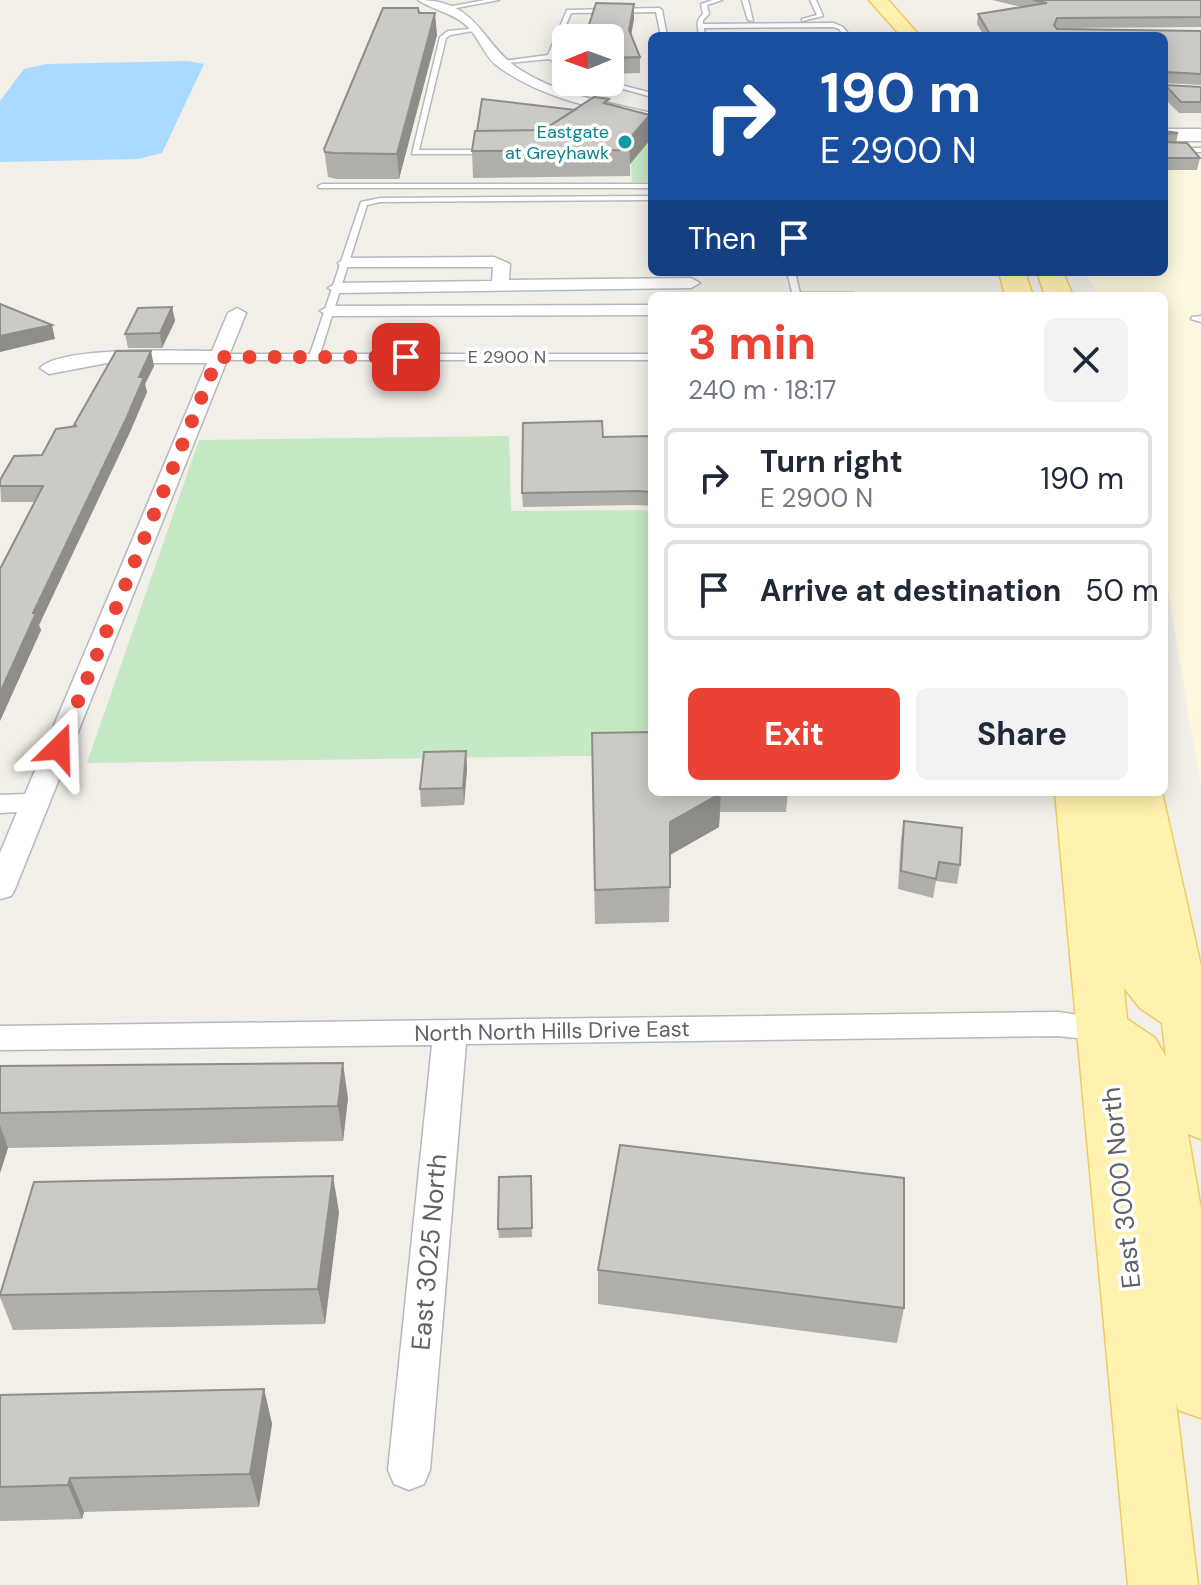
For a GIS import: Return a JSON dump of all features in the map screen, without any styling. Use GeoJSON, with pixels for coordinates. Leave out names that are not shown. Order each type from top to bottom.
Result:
{"type":"FeatureCollection","features":[{"type":"Feature","properties":{"kind":"main road"},"geometry":{"type":"LineString","coordinates":[[878,0],[907,32]]}},
{"type":"Feature","properties":{"kind":"main road","name":"East 3000 North"},"geometry":{"type":"LineString","coordinates":[[1077,796],[1163,1585]]}},
{"type":"Feature","properties":{"kind":"main road"},"geometry":{"type":"LineString","coordinates":[[1113,796],[1138,969],[1145,984],[1194,1014]]}},
{"type":"Feature","properties":{"kind":"main road"},"geometry":{"type":"LineString","coordinates":[[1141,796],[1194,1014],[1201,1117]]}},
{"type":"Feature","properties":{"kind":"main road"},"geometry":{"type":"LineString","coordinates":[[1104,1029],[1136,1052],[1151,1078],[1201,1389]]}},
{"type":"Feature","properties":{"kind":"street"},"geometry":{"type":"LineString","coordinates":[[424,0],[457,12],[477,29],[487,49],[499,62],[533,84],[648,116]]}},
{"type":"Feature","properties":{"kind":"street"},"geometry":{"type":"LineString","coordinates":[[1168,135],[1201,135]]}},
{"type":"Feature","properties":{"kind":"street"},"geometry":{"type":"LineString","coordinates":[[346,263],[494,262],[502,264],[500,286]]}},
{"type":"Feature","properties":{"kind":"street"},"geometry":{"type":"LineString","coordinates":[[337,288],[691,284]]}},
{"type":"Feature","properties":{"kind":"street"},"geometry":{"type":"LineString","coordinates":[[329,311],[648,310]]}},
{"type":"Feature","properties":{"kind":"street"},"geometry":{"type":"LineString","coordinates":[[0,889],[237,313]]}},
{"type":"Feature","properties":{"kind":"street"},"geometry":{"type":"LineString","coordinates":[[49,368],[107,357],[218,357]]}},
{"type":"Feature","properties":{"kind":"street"},"geometry":{"type":"LineString","coordinates":[[0,804],[37,803]]}},
{"type":"Feature","properties":{"kind":"street","name":"North North Hills Drive East"},"geometry":{"type":"LineString","coordinates":[[0,1038],[1058,1024],[1104,1029]]}},
{"type":"Feature","properties":{"kind":"street","name":"East 3025 North"},"geometry":{"type":"LineString","coordinates":[[409,1470],[450,1033]]}},
{"type":"Feature","properties":{"kind":"lane"},"geometry":{"type":"LineString","coordinates":[[445,8],[496,0]]}},
{"type":"Feature","properties":{"kind":"lane"},"geometry":{"type":"LineString","coordinates":[[700,29],[706,14],[705,3],[719,0]]}},
{"type":"Feature","properties":{"kind":"lane"},"geometry":{"type":"LineString","coordinates":[[745,0],[751,20]]}},
{"type":"Feature","properties":{"kind":"lane"},"geometry":{"type":"LineString","coordinates":[[700,29],[751,20],[811,20],[820,16],[813,0]]}},
{"type":"Feature","properties":{"kind":"lane"},"geometry":{"type":"LineString","coordinates":[[499,62],[550,57],[569,11],[659,10],[663,32]]}},
{"type":"Feature","properties":{"kind":"lane"},"geometry":{"type":"LineString","coordinates":[[700,29],[834,25],[844,32]]}},
{"type":"Feature","properties":{"kind":"lane"},"geometry":{"type":"LineString","coordinates":[[477,29],[448,33],[443,37],[415,152],[502,151]]}},
{"type":"Feature","properties":{"kind":"lane"},"geometry":{"type":"LineString","coordinates":[[700,29],[732,31]]}},
{"type":"Feature","properties":{"kind":"lane"},"geometry":{"type":"LineString","coordinates":[[810,31],[828,32]]}},
{"type":"Feature","properties":{"kind":"lane"},"geometry":{"type":"LineString","coordinates":[[624,88],[648,94]]}},
{"type":"Feature","properties":{"kind":"lane"},"geometry":{"type":"LineString","coordinates":[[597,114],[613,108]]}},
{"type":"Feature","properties":{"kind":"lane"},"geometry":{"type":"LineString","coordinates":[[1168,150],[1201,150]]}},
{"type":"Feature","properties":{"kind":"lane"},"geometry":{"type":"LineString","coordinates":[[322,186],[648,186]]}},
{"type":"Feature","properties":{"kind":"lane"},"geometry":{"type":"LineString","coordinates":[[314,357],[364,204],[380,200],[648,198]]}},
{"type":"Feature","properties":{"kind":"lane","name":"E 2900 N"},"geometry":{"type":"LineString","coordinates":[[218,357],[648,357]]}},
{"type":"Feature","properties":{"kind":"shaded area"},"geometry":{"type":"Polygon","coordinates":[[[1168,142],[1201,142],[1201,788],[1168,592],[1168,292],[1096,292],[1088,276],[1168,276],[1168,142]]]}},
{"type":"Feature","properties":{"kind":"green space"},"geometry":{"type":"Polygon","coordinates":[[[648,142],[648,182],[632,182],[631,161],[648,142]]]}},
{"type":"Feature","properties":{"kind":"green space"},"geometry":{"type":"Polygon","coordinates":[[[509,436],[511,511],[648,510],[648,755],[87,763],[199,440],[509,436]]]}},
{"type":"Feature","properties":{"kind":"water"},"geometry":{"type":"Polygon","coordinates":[[[188,61],[204,64],[162,153],[138,159],[0,162],[0,101],[24,69],[47,64],[188,61]]]}},
{"type":"Feature","properties":{"kind":"building"},"geometry":{"type":"Polygon","coordinates":[[[1033,0],[1201,0],[1201,17],[1057,18],[1054,25],[1057,29],[1201,31],[1201,74],[1168,72],[1168,32],[989,32],[978,14],[1047,3],[1033,0]]]}},
{"type":"Feature","properties":{"kind":"building"},"geometry":{"type":"Polygon","coordinates":[[[596,3],[634,4],[629,30],[640,57],[624,58],[624,24],[589,24],[596,3]]]}},
{"type":"Feature","properties":{"kind":"building"},"geometry":{"type":"Polygon","coordinates":[[[383,8],[418,8],[419,13],[435,13],[397,154],[325,152],[324,149],[383,8]]]}},
{"type":"Feature","properties":{"kind":"building"},"geometry":{"type":"Polygon","coordinates":[[[1168,85],[1201,87],[1201,102],[1181,102],[1168,85]]]}},
{"type":"Feature","properties":{"kind":"building"},"geometry":{"type":"Polygon","coordinates":[[[594,97],[609,99],[604,103],[648,114],[629,139],[630,150],[472,151],[475,131],[543,130],[594,97]]]}},
{"type":"Feature","properties":{"kind":"building"},"geometry":{"type":"Polygon","coordinates":[[[482,99],[575,110],[543,130],[477,131],[482,99]]]}},
{"type":"Feature","properties":{"kind":"building"},"geometry":{"type":"Polygon","coordinates":[[[1168,142],[1187,143],[1200,158],[1168,158],[1168,142]]]}},
{"type":"Feature","properties":{"kind":"building"},"geometry":{"type":"Polygon","coordinates":[[[0,304],[52,325],[0,336],[0,304]]]}},
{"type":"Feature","properties":{"kind":"building"},"geometry":{"type":"Polygon","coordinates":[[[172,307],[160,333],[125,334],[138,308],[172,307]]]}},
{"type":"Feature","properties":{"kind":"building"},"geometry":{"type":"Polygon","coordinates":[[[116,351],[151,351],[127,417],[33,613],[36,613],[0,693],[0,569],[43,486],[0,486],[0,480],[14,456],[42,455],[56,429],[77,426],[74,425],[116,351]]]}},
{"type":"Feature","properties":{"kind":"building"},"geometry":{"type":"Polygon","coordinates":[[[602,421],[603,437],[648,436],[648,492],[522,493],[523,423],[602,421]]]}},
{"type":"Feature","properties":{"kind":"building"},"geometry":{"type":"Polygon","coordinates":[[[648,732],[648,796],[716,796],[670,822],[670,887],[595,890],[592,733],[648,732]]]}},
{"type":"Feature","properties":{"kind":"building"},"geometry":{"type":"Polygon","coordinates":[[[466,751],[463,788],[420,789],[424,752],[466,751]]]}},
{"type":"Feature","properties":{"kind":"building"},"geometry":{"type":"Polygon","coordinates":[[[904,821],[962,828],[960,865],[939,862],[936,879],[901,871],[904,821]]]}},
{"type":"Feature","properties":{"kind":"building"},"geometry":{"type":"Polygon","coordinates":[[[343,1063],[338,1106],[0,1113],[0,1066],[343,1063]]]}},
{"type":"Feature","properties":{"kind":"building"},"geometry":{"type":"Polygon","coordinates":[[[620,1145],[904,1178],[904,1308],[598,1270],[620,1145]]]}},
{"type":"Feature","properties":{"kind":"building"},"geometry":{"type":"Polygon","coordinates":[[[333,1176],[318,1289],[0,1295],[34,1182],[333,1176]]]}},
{"type":"Feature","properties":{"kind":"building"},"geometry":{"type":"Polygon","coordinates":[[[531,1176],[532,1228],[498,1229],[499,1177],[531,1176]]]}},
{"type":"Feature","properties":{"kind":"building"},"geometry":{"type":"Polygon","coordinates":[[[264,1389],[250,1474],[70,1478],[68,1485],[0,1487],[0,1395],[264,1389]]]}},
{"type":"Feature","properties":{"kind":"place","name":"Eastgate at Greyhawk"},"geometry":{"type":"Point","coordinates":[625,142]}},
{"type":"Feature","properties":{"kind":"route"},"geometry":{"type":"LineString","coordinates":[[59,748],[218,357],[406,357]]}}]}
